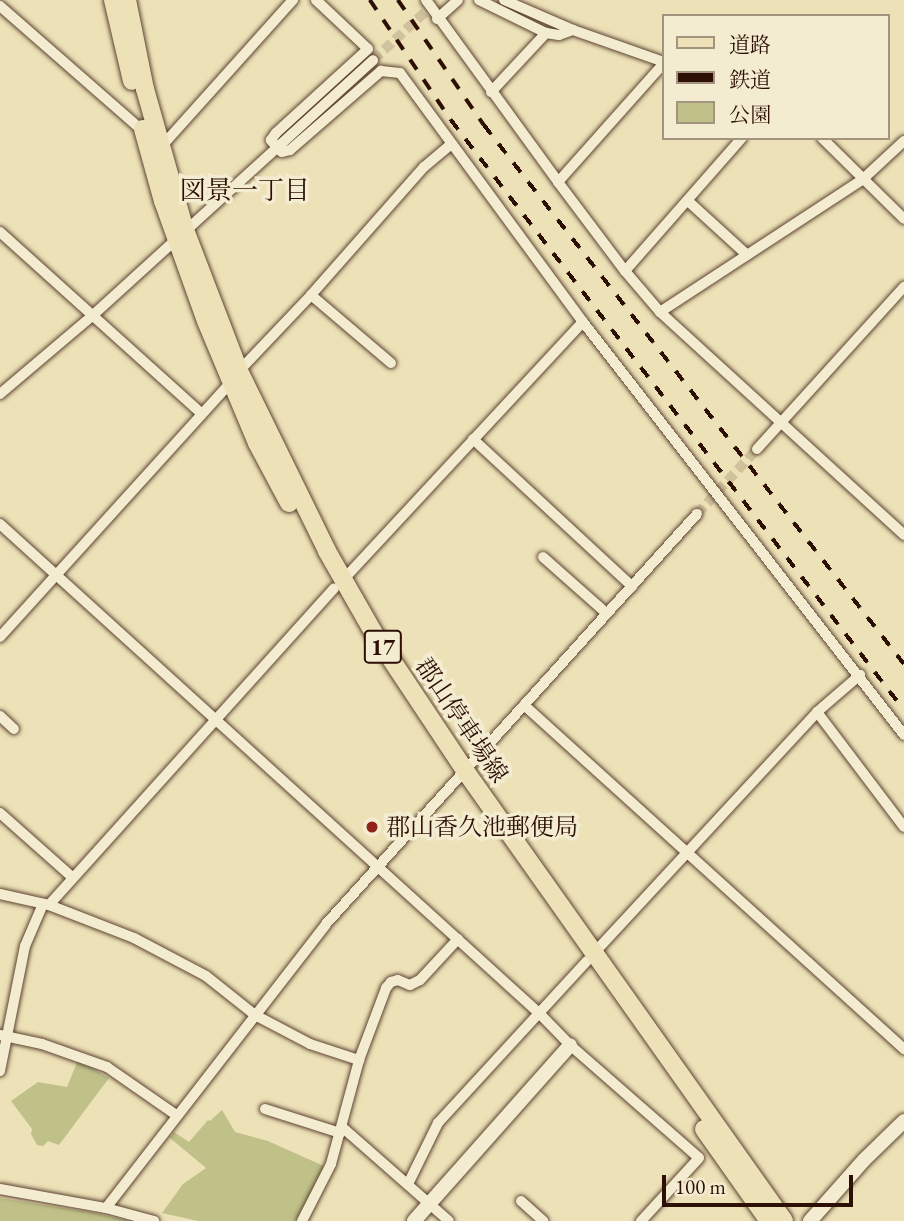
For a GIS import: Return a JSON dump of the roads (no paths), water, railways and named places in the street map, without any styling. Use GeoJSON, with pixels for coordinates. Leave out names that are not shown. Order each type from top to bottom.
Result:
{"type":"FeatureCollection","features":[{"type":"Feature","properties":{"kind":"main road","name":"郡山停車場線"},"geometry":{"type":"LineString","coordinates":[[113,0],[144,132],[257,443],[339,584],[462,775],[784,1221]]}},
{"type":"Feature","properties":{"kind":"main road","name":"郡山停車場線"},"geometry":{"type":"LineString","coordinates":[[127,0],[180,235]]}},
{"type":"Feature","properties":{"kind":"main road","name":"郡山停車場線"},"geometry":{"type":"LineString","coordinates":[[591,956],[769,1221]]}},
{"type":"Feature","properties":{"kind":"street"},"geometry":{"type":"LineString","coordinates":[[161,146],[293,0]]}},
{"type":"Feature","properties":{"kind":"street"},"geometry":{"type":"LineString","coordinates":[[316,0],[368,49],[381,71]]}},
{"type":"Feature","properties":{"kind":"street"},"geometry":{"type":"LineString","coordinates":[[438,19],[458,0]]}},
{"type":"Feature","properties":{"kind":"street"},"geometry":{"type":"LineString","coordinates":[[479,0],[545,33],[559,35],[573,30]]}},
{"type":"Feature","properties":{"kind":"street"},"geometry":{"type":"LineString","coordinates":[[504,0],[573,30],[662,62]]}},
{"type":"Feature","properties":{"kind":"street"},"geometry":{"type":"LineString","coordinates":[[433,1],[438,19],[491,92],[625,271],[660,312],[904,535]]}},
{"type":"Feature","properties":{"kind":"street"},"geometry":{"type":"LineString","coordinates":[[0,6],[144,132]]}},
{"type":"Feature","properties":{"kind":"street"},"geometry":{"type":"LineString","coordinates":[[491,92],[545,33]]}},
{"type":"Feature","properties":{"kind":"street"},"geometry":{"type":"LineString","coordinates":[[368,49],[276,133],[271,140],[277,148],[282,152],[290,150],[381,71],[400,74],[583,323],[860,675],[904,735]]}},
{"type":"Feature","properties":{"kind":"street"},"geometry":{"type":"LineString","coordinates":[[0,394],[92,316],[373,60]]}},
{"type":"Feature","properties":{"kind":"street"},"geometry":{"type":"LineString","coordinates":[[558,182],[662,65]]}},
{"type":"Feature","properties":{"kind":"street"},"geometry":{"type":"LineString","coordinates":[[625,271],[740,140]]}},
{"type":"Feature","properties":{"kind":"street"},"geometry":{"type":"LineString","coordinates":[[824,140],[904,219]]}},
{"type":"Feature","properties":{"kind":"street"},"geometry":{"type":"LineString","coordinates":[[660,312],[863,179],[904,141]]}},
{"type":"Feature","properties":{"kind":"street"},"geometry":{"type":"LineString","coordinates":[[0,637],[425,167],[450,145]]}},
{"type":"Feature","properties":{"kind":"street"},"geometry":{"type":"LineString","coordinates":[[688,201],[746,254]]}},
{"type":"Feature","properties":{"kind":"street"},"geometry":{"type":"LineString","coordinates":[[0,232],[201,413]]}},
{"type":"Feature","properties":{"kind":"street"},"geometry":{"type":"LineString","coordinates":[[757,449],[904,287]]}},
{"type":"Feature","properties":{"kind":"street"},"geometry":{"type":"LineString","coordinates":[[311,295],[391,363]]}},
{"type":"Feature","properties":{"kind":"street"},"geometry":{"type":"LineString","coordinates":[[0,1071],[4,1036],[25,946],[46,905],[339,584],[583,323]]}},
{"type":"Feature","properties":{"kind":"street"},"geometry":{"type":"LineString","coordinates":[[473,439],[632,586]]}},
{"type":"Feature","properties":{"kind":"street"},"geometry":{"type":"LineString","coordinates":[[106,1208],[326,924],[697,514]]}},
{"type":"Feature","properties":{"kind":"street"},"geometry":{"type":"LineString","coordinates":[[0,524],[539,1013],[570,1045],[699,1158],[641,1221]]}},
{"type":"Feature","properties":{"kind":"street"},"geometry":{"type":"LineString","coordinates":[[543,557],[606,613]]}},
{"type":"Feature","properties":{"kind":"street"},"geometry":{"type":"LineString","coordinates":[[408,1184],[438,1123],[684,853],[817,712],[860,675]]}},
{"type":"Feature","properties":{"kind":"street"},"geometry":{"type":"LineString","coordinates":[[524,705],[684,853],[904,1049]]}},
{"type":"Feature","properties":{"kind":"street"},"geometry":{"type":"LineString","coordinates":[[817,712],[904,827]]}},
{"type":"Feature","properties":{"kind":"street"},"geometry":{"type":"LineString","coordinates":[[0,716],[15,729]]}},
{"type":"Feature","properties":{"kind":"street"},"geometry":{"type":"LineString","coordinates":[[0,813],[72,877]]}},
{"type":"Feature","properties":{"kind":"street"},"geometry":{"type":"LineString","coordinates":[[0,894],[46,905],[173,957],[206,976],[255,1015],[310,1044],[359,1060]]}},
{"type":"Feature","properties":{"kind":"street"},"geometry":{"type":"LineString","coordinates":[[302,1221],[328,1172],[359,1060],[386,988],[391,982],[410,985],[420,980],[458,939]]}},
{"type":"Feature","properties":{"kind":"street"},"geometry":{"type":"LineString","coordinates":[[4,1036],[42,1044],[107,1067],[176,1115]]}},
{"type":"Feature","properties":{"kind":"street"},"geometry":{"type":"LineString","coordinates":[[414,1221],[570,1045]]}},
{"type":"Feature","properties":{"kind":"street"},"geometry":{"type":"LineString","coordinates":[[265,1108],[341,1130],[449,1221]]}},
{"type":"Feature","properties":{"kind":"street"},"geometry":{"type":"LineString","coordinates":[[810,1221],[904,1121]]}},
{"type":"Feature","properties":{"kind":"street"},"geometry":{"type":"LineString","coordinates":[[0,1189],[106,1208],[154,1221]]}},
{"type":"Feature","properties":{"kind":"street"},"geometry":{"type":"LineString","coordinates":[[521,1201],[543,1221]]}},
{"type":"Feature","properties":{"kind":"tunnel"},"geometry":{"type":"LineString","coordinates":[[373,60],[435,3]]}},
{"type":"Feature","properties":{"kind":"tunnel"},"geometry":{"type":"LineString","coordinates":[[697,514],[757,449]]}},
{"type":"Feature","properties":{"kind":"railway"},"geometry":{"type":"LineString","coordinates":[[370,0],[451,120],[904,710]]}},
{"type":"Feature","properties":{"kind":"railway"},"geometry":{"type":"LineString","coordinates":[[398,0],[484,125],[904,664]]}},
{"type":"Feature","properties":{"kind":"place","name":"郡山香久池郵便局"},"geometry":{"type":"Point","coordinates":[372,827]}},
{"type":"Feature","properties":{"kind":"district","name":"図景一丁目"},"geometry":{"type":"Point","coordinates":[245,191]}}]}
